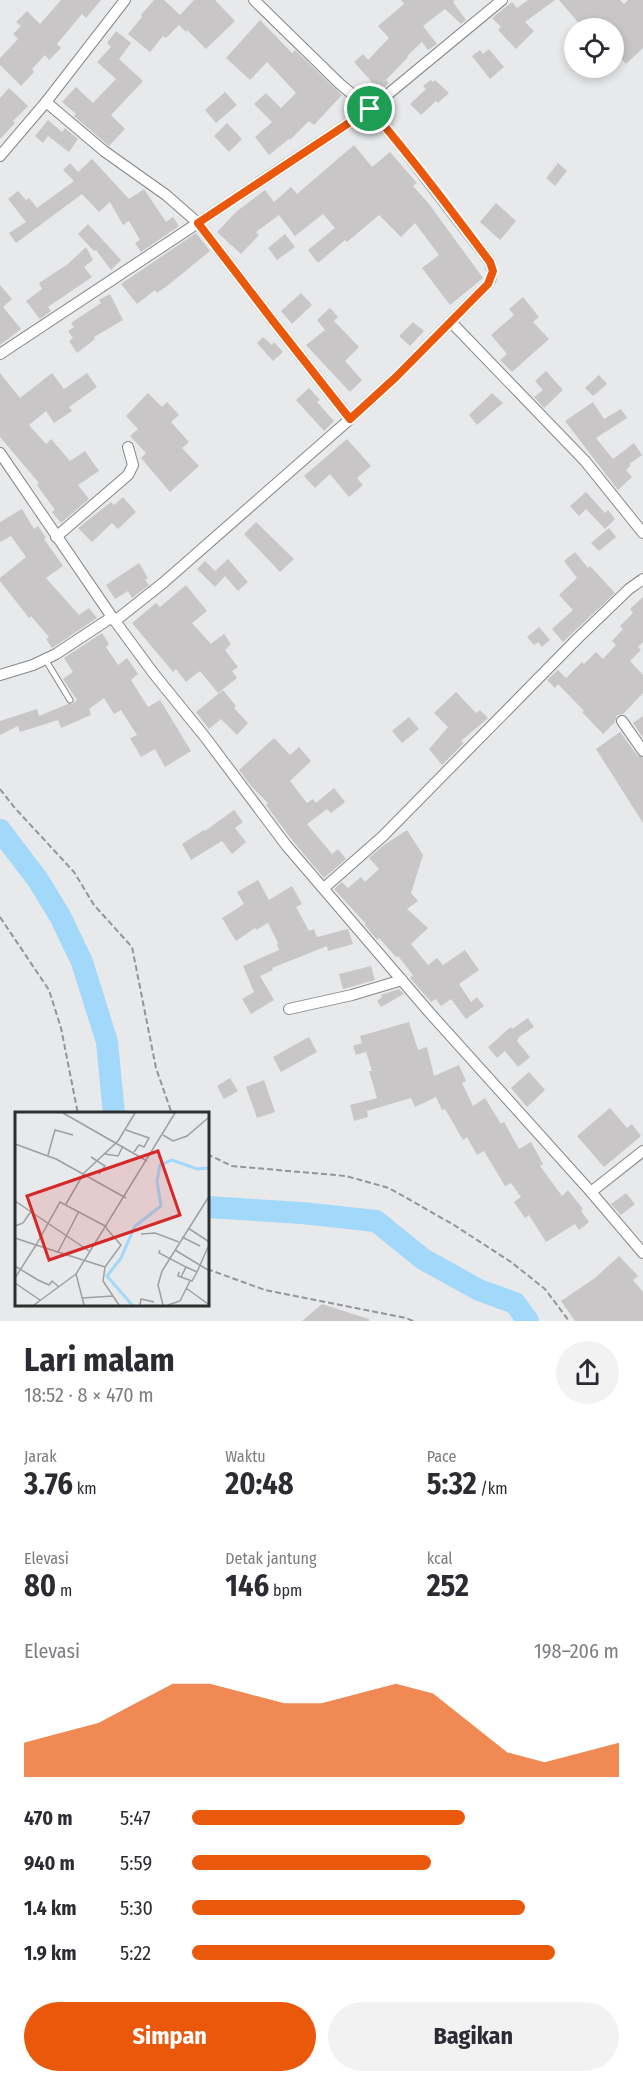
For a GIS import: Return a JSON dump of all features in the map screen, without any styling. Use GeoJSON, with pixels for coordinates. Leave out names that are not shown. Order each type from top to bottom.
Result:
{"type":"FeatureCollection","features":[{"type":"Feature","properties":{"kind":"street"},"geometry":{"type":"LineString","coordinates":[[0,156],[46,102],[124,0]]}},
{"type":"Feature","properties":{"kind":"street"},"geometry":{"type":"LineString","coordinates":[[0,675],[56,654],[114,619],[163,583],[396,377],[488,284],[493,271],[490,262],[455,214],[370,109],[340,84],[254,0]]}},
{"type":"Feature","properties":{"kind":"street"},"geometry":{"type":"LineString","coordinates":[[0,354],[370,109],[501,0]]}},
{"type":"Feature","properties":{"kind":"street"},"geometry":{"type":"LineString","coordinates":[[46,102],[104,151],[166,195],[198,223],[350,419]]}},
{"type":"Feature","properties":{"kind":"street"},"geometry":{"type":"LineString","coordinates":[[451,322],[585,461],[643,533]]}},
{"type":"Feature","properties":{"kind":"street"},"geometry":{"type":"LineString","coordinates":[[56,537],[128,475],[133,465],[128,447]]}},
{"type":"Feature","properties":{"kind":"street"},"geometry":{"type":"LineString","coordinates":[[0,453],[56,537],[154,675],[205,737],[286,845],[643,1253]]}},
{"type":"Feature","properties":{"kind":"street"},"geometry":{"type":"LineString","coordinates":[[324,888],[383,836],[578,638],[629,589],[643,579]]}},
{"type":"Feature","properties":{"kind":"street"},"geometry":{"type":"LineString","coordinates":[[622,721],[643,751]]}},
{"type":"Feature","properties":{"kind":"street"},"geometry":{"type":"LineString","coordinates":[[289,1009],[352,995],[402,980]]}},
{"type":"Feature","properties":{"kind":"street"},"geometry":{"type":"LineString","coordinates":[[591,1192],[643,1152]]}},
{"type":"Feature","properties":{"kind":"lane"},"geometry":{"type":"LineString","coordinates":[[45,659],[70,700]]}},
{"type":"Feature","properties":{"kind":"path"},"geometry":{"type":"LineString","coordinates":[[0,789],[74,872],[94,905],[132,946],[156,1068],[171,1112]]}},
{"type":"Feature","properties":{"kind":"path"},"geometry":{"type":"LineString","coordinates":[[0,917],[49,990],[62,1028],[78,1112]]}},
{"type":"Feature","properties":{"kind":"path"},"geometry":{"type":"LineString","coordinates":[[208,1154],[232,1166],[346,1176],[389,1188],[454,1225],[511,1263],[545,1290],[569,1321]]}},
{"type":"Feature","properties":{"kind":"path"},"geometry":{"type":"LineString","coordinates":[[208,1269],[265,1290],[406,1317],[413,1321]]}},
{"type":"Feature","properties":{"kind":"building"},"geometry":{"type":"Polygon","coordinates":[[[61,0],[101,0],[86,18],[82,14],[57,44],[61,48],[49,60],[45,55],[21,86],[0,65],[0,58],[18,39],[13,34],[21,26],[16,22],[27,11],[40,24],[61,0]]]}},
{"type":"Feature","properties":{"kind":"building"},"geometry":{"type":"Polygon","coordinates":[[[154,0],[164,0],[180,15],[194,0],[215,0],[235,21],[206,49],[179,25],[166,38],[163,36],[150,52],[128,34],[154,0]]]}},
{"type":"Feature","properties":{"kind":"building"},"geometry":{"type":"Polygon","coordinates":[[[401,0],[455,0],[453,2],[466,20],[461,24],[445,9],[423,26],[437,44],[428,50],[422,42],[386,80],[389,83],[380,91],[354,62],[363,54],[368,60],[389,38],[378,26],[404,4],[401,0]]]}},
{"type":"Feature","properties":{"kind":"building"},"geometry":{"type":"Polygon","coordinates":[[[528,0],[555,0],[525,22],[534,31],[516,49],[498,30],[501,27],[492,18],[512,2],[517,8],[528,0]]]}},
{"type":"Feature","properties":{"kind":"building"},"geometry":{"type":"Polygon","coordinates":[[[559,0],[620,0],[624,4],[628,0],[643,0],[643,48],[626,64],[624,62],[624,18],[574,18],[559,0]]]}},
{"type":"Feature","properties":{"kind":"building"},"geometry":{"type":"Polygon","coordinates":[[[260,20],[292,53],[295,50],[342,95],[314,125],[309,121],[290,140],[269,155],[255,137],[272,122],[254,104],[266,93],[281,108],[296,93],[267,62],[250,80],[226,58],[260,20]]]}},
{"type":"Feature","properties":{"kind":"building"},"geometry":{"type":"Polygon","coordinates":[[[116,31],[131,43],[119,59],[143,81],[111,115],[125,129],[109,146],[74,116],[76,114],[62,102],[76,87],[93,103],[116,79],[97,62],[111,47],[107,43],[116,31]]]}},
{"type":"Feature","properties":{"kind":"building"},"geometry":{"type":"Polygon","coordinates":[[[489,49],[504,67],[490,79],[472,56],[480,50],[483,54],[489,49]]]}},
{"type":"Feature","properties":{"kind":"building"},"geometry":{"type":"Polygon","coordinates":[[[431,80],[433,82],[435,80],[449,93],[421,115],[410,104],[426,89],[423,86],[431,80]]]}},
{"type":"Feature","properties":{"kind":"building"},"geometry":{"type":"Polygon","coordinates":[[[9,88],[28,106],[0,139],[0,98],[9,88]]]}},
{"type":"Feature","properties":{"kind":"building"},"geometry":{"type":"Polygon","coordinates":[[[225,92],[237,105],[216,123],[205,110],[225,92]]]}},
{"type":"Feature","properties":{"kind":"building"},"geometry":{"type":"Polygon","coordinates":[[[48,120],[62,132],[65,128],[78,139],[69,152],[48,136],[43,143],[35,136],[48,120]]]}},
{"type":"Feature","properties":{"kind":"building"},"geometry":{"type":"Polygon","coordinates":[[[227,123],[242,139],[229,152],[214,136],[227,123]]]}},
{"type":"Feature","properties":{"kind":"building"},"geometry":{"type":"Polygon","coordinates":[[[354,145],[372,167],[390,152],[417,183],[413,186],[429,204],[483,278],[450,305],[422,268],[439,255],[415,223],[401,237],[379,215],[318,263],[308,250],[335,228],[323,214],[295,236],[279,215],[256,232],[259,235],[241,254],[217,232],[236,212],[265,190],[274,202],[291,187],[297,194],[354,145]]]}},
{"type":"Feature","properties":{"kind":"building"},"geometry":{"type":"Polygon","coordinates":[[[92,159],[129,199],[144,189],[166,222],[173,217],[179,226],[141,252],[135,243],[140,240],[129,221],[123,225],[110,202],[99,212],[82,194],[16,243],[9,233],[26,222],[8,199],[18,191],[26,200],[29,198],[37,208],[74,181],[63,170],[70,163],[78,172],[92,159]]]}},
{"type":"Feature","properties":{"kind":"building"},"geometry":{"type":"Polygon","coordinates":[[[558,163],[567,171],[555,186],[546,178],[558,163]]]}},
{"type":"Feature","properties":{"kind":"building"},"geometry":{"type":"Polygon","coordinates":[[[496,203],[516,221],[500,240],[480,222],[496,203]]]}},
{"type":"Feature","properties":{"kind":"building"},"geometry":{"type":"Polygon","coordinates":[[[88,224],[121,260],[111,270],[96,250],[94,251],[78,234],[88,224]]]}},
{"type":"Feature","properties":{"kind":"building"},"geometry":{"type":"Polygon","coordinates":[[[196,233],[210,251],[167,286],[157,293],[155,290],[137,304],[121,284],[196,233]]]}},
{"type":"Feature","properties":{"kind":"building"},"geometry":{"type":"Polygon","coordinates":[[[285,234],[295,247],[277,260],[268,248],[285,234]]]}},
{"type":"Feature","properties":{"kind":"building"},"geometry":{"type":"Polygon","coordinates":[[[86,247],[93,260],[84,267],[92,277],[48,307],[51,311],[40,319],[26,301],[42,289],[39,283],[68,264],[86,247]]]}},
{"type":"Feature","properties":{"kind":"building"},"geometry":{"type":"Polygon","coordinates":[[[0,285],[12,299],[3,307],[21,329],[0,345],[0,285]]]}},
{"type":"Feature","properties":{"kind":"building"},"geometry":{"type":"Polygon","coordinates":[[[301,293],[312,305],[292,324],[281,311],[301,293]]]}},
{"type":"Feature","properties":{"kind":"building"},"geometry":{"type":"Polygon","coordinates":[[[110,294],[123,320],[94,337],[95,339],[77,353],[69,341],[73,338],[68,331],[74,327],[71,323],[101,303],[99,300],[110,294]]]}},
{"type":"Feature","properties":{"kind":"building"},"geometry":{"type":"Polygon","coordinates":[[[523,297],[539,317],[533,322],[549,339],[512,372],[500,360],[507,354],[491,335],[514,315],[509,309],[523,297]]]}},
{"type":"Feature","properties":{"kind":"building"},"geometry":{"type":"Polygon","coordinates":[[[330,308],[338,317],[334,321],[359,347],[345,361],[362,380],[350,392],[306,345],[325,330],[317,320],[330,308]]]}},
{"type":"Feature","properties":{"kind":"building"},"geometry":{"type":"Polygon","coordinates":[[[413,322],[424,331],[410,346],[399,336],[413,322]]]}},
{"type":"Feature","properties":{"kind":"building"},"geometry":{"type":"Polygon","coordinates":[[[263,337],[272,345],[274,342],[283,352],[273,361],[257,343],[263,337]]]}},
{"type":"Feature","properties":{"kind":"building"},"geometry":{"type":"Polygon","coordinates":[[[546,371],[563,390],[544,408],[534,397],[543,390],[535,381],[546,371]]]}},
{"type":"Feature","properties":{"kind":"building"},"geometry":{"type":"Polygon","coordinates":[[[0,373],[20,398],[52,373],[64,389],[87,373],[97,387],[69,407],[72,411],[54,423],[46,411],[29,425],[46,444],[51,439],[70,461],[85,451],[99,471],[78,485],[89,499],[61,523],[52,512],[55,510],[37,485],[39,483],[0,437],[0,373]]]}},
{"type":"Feature","properties":{"kind":"building"},"geometry":{"type":"Polygon","coordinates":[[[599,375],[607,384],[593,396],[585,388],[599,375]]]}},
{"type":"Feature","properties":{"kind":"building"},"geometry":{"type":"Polygon","coordinates":[[[309,388],[320,400],[317,402],[334,421],[324,431],[296,400],[309,388]]]}},
{"type":"Feature","properties":{"kind":"building"},"geometry":{"type":"Polygon","coordinates":[[[148,393],[162,407],[167,402],[179,415],[171,422],[189,442],[182,448],[199,466],[170,492],[141,458],[146,453],[130,436],[138,429],[126,416],[148,393]]]}},
{"type":"Feature","properties":{"kind":"building"},"geometry":{"type":"Polygon","coordinates":[[[492,393],[503,403],[477,425],[469,415],[492,393]]]}},
{"type":"Feature","properties":{"kind":"building"},"geometry":{"type":"Polygon","coordinates":[[[593,402],[604,419],[621,409],[627,418],[596,438],[613,459],[634,443],[642,455],[629,464],[631,465],[626,470],[632,477],[618,490],[565,421],[593,402]]]}},
{"type":"Feature","properties":{"kind":"building"},"geometry":{"type":"Polygon","coordinates":[[[347,439],[371,466],[357,478],[363,485],[349,497],[330,474],[315,488],[304,476],[347,439]]]}},
{"type":"Feature","properties":{"kind":"building"},"geometry":{"type":"Polygon","coordinates":[[[586,492],[605,513],[608,510],[615,519],[605,529],[586,509],[579,516],[570,506],[586,492]]]}},
{"type":"Feature","properties":{"kind":"building"},"geometry":{"type":"Polygon","coordinates":[[[123,497],[136,512],[118,529],[112,523],[92,542],[78,528],[111,502],[114,505],[123,497]]]}},
{"type":"Feature","properties":{"kind":"building"},"geometry":{"type":"Polygon","coordinates":[[[22,509],[34,529],[38,526],[46,538],[44,539],[63,566],[46,578],[79,615],[89,608],[97,618],[52,648],[46,639],[49,637],[31,616],[29,618],[0,581],[0,578],[26,557],[11,536],[0,542],[0,522],[22,509]]]}},
{"type":"Feature","properties":{"kind":"building"},"geometry":{"type":"Polygon","coordinates":[[[256,522],[294,559],[280,572],[244,534],[256,522]]]}},
{"type":"Feature","properties":{"kind":"building"},"geometry":{"type":"Polygon","coordinates":[[[609,528],[616,537],[599,551],[591,543],[609,528]]]}},
{"type":"Feature","properties":{"kind":"building"},"geometry":{"type":"Polygon","coordinates":[[[575,552],[588,568],[590,566],[615,593],[563,642],[552,629],[573,610],[559,595],[577,578],[564,561],[575,552]]]}},
{"type":"Feature","properties":{"kind":"building"},"geometry":{"type":"Polygon","coordinates":[[[228,559],[248,582],[238,591],[225,576],[215,587],[197,569],[205,561],[215,571],[228,559]]]}},
{"type":"Feature","properties":{"kind":"building"},"geometry":{"type":"Polygon","coordinates":[[[139,563],[148,578],[145,580],[149,585],[132,598],[128,591],[115,599],[106,585],[139,563]]]}},
{"type":"Feature","properties":{"kind":"building"},"geometry":{"type":"Polygon","coordinates":[[[186,585],[207,611],[192,623],[211,644],[224,634],[231,644],[225,650],[238,667],[232,671],[237,678],[218,693],[200,671],[186,682],[176,669],[173,672],[132,623],[156,603],[160,607],[186,585]]]}},
{"type":"Feature","properties":{"kind":"building"},"geometry":{"type":"Polygon","coordinates":[[[643,597],[643,642],[638,647],[641,650],[630,661],[643,675],[643,693],[623,714],[617,715],[615,722],[603,734],[558,684],[555,688],[547,680],[558,670],[566,678],[596,652],[603,659],[616,645],[612,641],[623,629],[620,626],[633,613],[630,609],[643,597]]]}},
{"type":"Feature","properties":{"kind":"building"},"geometry":{"type":"Polygon","coordinates":[[[539,627],[550,640],[542,647],[538,642],[534,645],[527,637],[539,627]]]}},
{"type":"Feature","properties":{"kind":"building"},"geometry":{"type":"Polygon","coordinates":[[[102,633],[109,644],[106,647],[118,665],[127,658],[138,674],[131,680],[148,707],[160,700],[191,751],[165,767],[155,749],[141,757],[130,738],[137,735],[121,710],[114,714],[104,698],[89,709],[91,715],[61,728],[58,720],[20,732],[18,726],[0,735],[0,721],[37,709],[39,716],[77,700],[63,679],[73,672],[64,658],[102,633]]]}},
{"type":"Feature","properties":{"kind":"building"},"geometry":{"type":"Polygon","coordinates":[[[223,690],[236,706],[234,708],[248,723],[237,735],[221,719],[209,729],[196,712],[223,690]]]}},
{"type":"Feature","properties":{"kind":"building"},"geometry":{"type":"Polygon","coordinates":[[[456,692],[476,713],[480,710],[488,718],[461,741],[464,743],[442,765],[429,749],[448,727],[434,713],[456,692]]]}},
{"type":"Feature","properties":{"kind":"building"},"geometry":{"type":"Polygon","coordinates":[[[643,716],[643,738],[633,723],[643,716]]]}},
{"type":"Feature","properties":{"kind":"building"},"geometry":{"type":"Polygon","coordinates":[[[409,717],[419,729],[402,743],[392,731],[409,717]]]}},
{"type":"Feature","properties":{"kind":"building"},"geometry":{"type":"Polygon","coordinates":[[[620,732],[637,755],[643,758],[643,823],[596,749],[620,732]]]}},
{"type":"Feature","properties":{"kind":"building"},"geometry":{"type":"Polygon","coordinates":[[[274,738],[290,755],[299,747],[311,761],[290,781],[307,803],[313,799],[316,803],[334,788],[345,802],[331,813],[327,809],[307,824],[332,854],[338,849],[346,859],[324,878],[292,840],[266,805],[268,803],[239,770],[274,738]]]}},
{"type":"Feature","properties":{"kind":"building"},"geometry":{"type":"Polygon","coordinates":[[[234,810],[243,822],[235,828],[246,842],[232,854],[222,841],[191,860],[182,844],[234,810]]]}},
{"type":"Feature","properties":{"kind":"building"},"geometry":{"type":"Polygon","coordinates":[[[407,830],[423,855],[411,893],[418,901],[407,909],[428,928],[411,944],[428,965],[437,958],[443,965],[465,950],[479,970],[459,984],[471,1002],[477,997],[484,1006],[466,1019],[451,999],[441,1006],[436,999],[431,1002],[410,978],[413,975],[398,956],[396,957],[379,938],[377,940],[364,924],[366,924],[334,889],[342,882],[348,888],[361,877],[365,882],[379,869],[369,858],[407,830]]]}},
{"type":"Feature","properties":{"kind":"building"},"geometry":{"type":"Polygon","coordinates":[[[258,880],[269,900],[292,886],[302,904],[296,907],[309,931],[314,929],[317,937],[348,929],[353,944],[328,951],[327,946],[272,968],[273,970],[260,976],[274,1000],[251,1014],[242,999],[254,992],[243,966],[279,950],[278,943],[268,923],[256,930],[255,928],[236,941],[222,918],[244,904],[237,892],[258,880]]]}},
{"type":"Feature","properties":{"kind":"building"},"geometry":{"type":"Polygon","coordinates":[[[371,966],[375,980],[343,989],[339,974],[371,966]]]}},
{"type":"Feature","properties":{"kind":"building"},"geometry":{"type":"Polygon","coordinates":[[[399,989],[404,994],[381,1007],[377,1001],[382,997],[381,995],[399,989]]]}},
{"type":"Feature","properties":{"kind":"building"},"geometry":{"type":"Polygon","coordinates":[[[528,1018],[534,1027],[519,1037],[517,1041],[530,1057],[518,1067],[505,1051],[497,1058],[488,1047],[511,1027],[512,1029],[528,1018]]]}},
{"type":"Feature","properties":{"kind":"building"},"geometry":{"type":"Polygon","coordinates":[[[409,1022],[418,1050],[427,1047],[434,1076],[459,1065],[466,1081],[462,1083],[473,1106],[485,1098],[501,1124],[504,1122],[519,1149],[531,1142],[543,1164],[540,1166],[562,1196],[568,1190],[583,1209],[581,1211],[589,1222],[579,1230],[575,1224],[546,1242],[529,1215],[525,1218],[514,1202],[521,1197],[511,1183],[505,1186],[484,1151],[477,1155],[467,1137],[463,1140],[445,1109],[442,1110],[436,1097],[415,1107],[411,1098],[367,1111],[368,1117],[354,1121],[350,1105],[377,1098],[366,1052],[356,1055],[353,1046],[362,1043],[360,1036],[409,1022]]]}},
{"type":"Feature","properties":{"kind":"building"},"geometry":{"type":"Polygon","coordinates":[[[309,1037],[317,1052],[281,1072],[273,1057],[309,1037]]]}},
{"type":"Feature","properties":{"kind":"building"},"geometry":{"type":"Polygon","coordinates":[[[529,1072],[545,1090],[527,1107],[511,1088],[529,1072]]]}},
{"type":"Feature","properties":{"kind":"building"},"geometry":{"type":"Polygon","coordinates":[[[230,1078],[238,1091],[224,1099],[217,1086],[230,1078]]]}},
{"type":"Feature","properties":{"kind":"building"},"geometry":{"type":"Polygon","coordinates":[[[264,1080],[275,1112],[257,1118],[246,1087],[264,1080]]]}},
{"type":"Feature","properties":{"kind":"building"},"geometry":{"type":"Polygon","coordinates":[[[610,1108],[627,1128],[632,1124],[641,1136],[604,1167],[577,1136],[610,1108]]]}},
{"type":"Feature","properties":{"kind":"building"},"geometry":{"type":"Polygon","coordinates":[[[626,1193],[635,1204],[621,1215],[611,1204],[626,1193]]]}},
{"type":"Feature","properties":{"kind":"building"},"geometry":{"type":"Polygon","coordinates":[[[619,1256],[638,1276],[633,1280],[643,1292],[643,1321],[575,1321],[561,1301],[595,1278],[619,1256]]]}},
{"type":"Feature","properties":{"kind":"building"},"geometry":{"type":"Polygon","coordinates":[[[322,1304],[369,1319],[369,1321],[302,1321],[322,1304]]]}},
{"type":"Feature","properties":{"kind":"waterway"},"geometry":{"type":"LineString","coordinates":[[0,830],[38,880],[60,916],[82,962],[107,1042],[114,1112]]}},
{"type":"Feature","properties":{"kind":"waterway"},"geometry":{"type":"LineString","coordinates":[[208,1207],[302,1213],[376,1221],[423,1259],[479,1290],[515,1303],[528,1321]]}},
{"type":"Feature","properties":{"kind":"route"},"geometry":{"type":"LineString","coordinates":[[370,109],[455,214],[490,262],[493,271],[488,284],[396,377],[350,419],[198,223],[370,109]]}}]}
